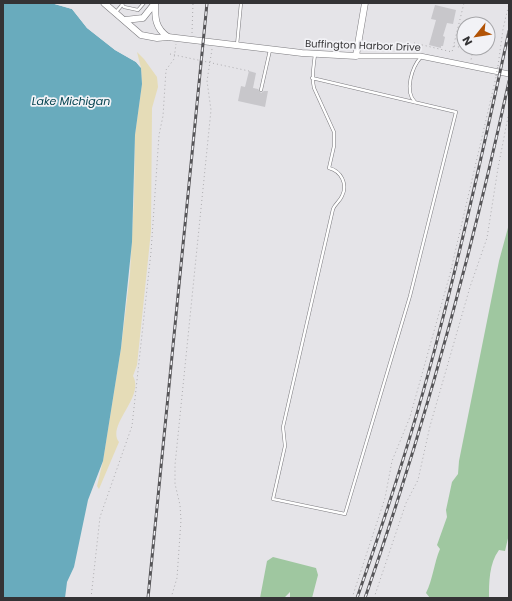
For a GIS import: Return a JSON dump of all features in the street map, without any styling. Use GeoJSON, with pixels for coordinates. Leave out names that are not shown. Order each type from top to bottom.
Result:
{"type":"FeatureCollection","features":[{"type":"Feature","properties":{"kind":"street","name":"Buffington Harbor Drive"},"geometry":{"type":"LineString","coordinates":[[104,3],[141,35],[157,38],[168,37],[316,54],[356,56],[423,56],[509,74]]}},
{"type":"Feature","properties":{"kind":"street"},"geometry":{"type":"LineString","coordinates":[[125,20],[143,18],[155,3]]}},
{"type":"Feature","properties":{"kind":"street"},"geometry":{"type":"LineString","coordinates":[[155,3],[155,22],[158,28],[168,37]]}},
{"type":"Feature","properties":{"kind":"street"},"geometry":{"type":"LineString","coordinates":[[356,56],[365,3]]}},
{"type":"Feature","properties":{"kind":"lane"},"geometry":{"type":"LineString","coordinates":[[107,3],[114,12],[121,4],[138,10],[144,3]]}},
{"type":"Feature","properties":{"kind":"lane"},"geometry":{"type":"LineString","coordinates":[[237,45],[241,3]]}},
{"type":"Feature","properties":{"kind":"lane"},"geometry":{"type":"LineString","coordinates":[[261,90],[270,49]]}},
{"type":"Feature","properties":{"kind":"lane"},"geometry":{"type":"LineString","coordinates":[[312,78],[456,112],[403,321],[345,514],[274,498],[285,446],[283,427],[333,209],[344,190],[344,185],[340,174],[329,168],[334,146],[334,132],[328,116],[316,94],[312,78],[316,54]]}},
{"type":"Feature","properties":{"kind":"lane"},"geometry":{"type":"LineString","coordinates":[[415,102],[411,98],[410,89],[415,65],[423,56]]}},
{"type":"Feature","properties":{"kind":"path"},"geometry":{"type":"LineString","coordinates":[[192,40],[193,3]]}},
{"type":"Feature","properties":{"kind":"path"},"geometry":{"type":"LineString","coordinates":[[414,43],[452,52],[464,3]]}},
{"type":"Feature","properties":{"kind":"path"},"geometry":{"type":"LineString","coordinates":[[352,598],[385,498],[392,461],[410,417],[448,282],[496,76],[503,29],[509,4]]}},
{"type":"Feature","properties":{"kind":"path"},"geometry":{"type":"LineString","coordinates":[[91,598],[100,517],[132,426],[151,252],[159,135],[163,116],[165,74],[174,59],[177,38]]}},
{"type":"Feature","properties":{"kind":"path"},"geometry":{"type":"LineString","coordinates":[[171,598],[177,578],[181,520],[180,505],[175,484],[175,465],[211,110],[207,75],[214,42]]}},
{"type":"Feature","properties":{"kind":"path"},"geometry":{"type":"LineString","coordinates":[[454,46],[473,50],[471,60]]}},
{"type":"Feature","properties":{"kind":"path"},"geometry":{"type":"LineString","coordinates":[[170,54],[248,71]]}},
{"type":"Feature","properties":{"kind":"path"},"geometry":{"type":"LineString","coordinates":[[374,598],[406,503],[418,480],[430,426],[470,287],[487,238],[509,112]]}},
{"type":"Feature","properties":{"kind":"green space"},"geometry":{"type":"Polygon","coordinates":[[[509,224],[509,534],[505,551],[499,550],[491,567],[489,598],[430,598],[426,593],[440,549],[437,545],[447,517],[446,510],[452,482],[458,474],[459,461],[499,261],[509,224]]]}},
{"type":"Feature","properties":{"kind":"green space"},"geometry":{"type":"Polygon","coordinates":[[[273,557],[316,568],[318,575],[312,598],[290,598],[290,592],[284,598],[260,598],[267,561],[273,557]]]}},
{"type":"Feature","properties":{"kind":"sand"},"geometry":{"type":"Polygon","coordinates":[[[137,52],[157,77],[158,87],[152,108],[151,231],[137,365],[133,376],[135,384],[134,393],[117,427],[116,435],[119,442],[99,489],[97,486],[103,461],[121,348],[130,274],[134,197],[135,135],[142,84],[141,68],[137,52]]]}},
{"type":"Feature","properties":{"kind":"water","name":"Lake Michigan"},"geometry":{"type":"Polygon","coordinates":[[[3,3],[51,3],[72,9],[87,28],[115,50],[136,62],[141,68],[142,84],[135,135],[132,242],[121,348],[103,461],[88,500],[74,567],[67,582],[65,598],[3,598],[3,3]]]}},
{"type":"Feature","properties":{"kind":"pier"},"geometry":{"type":"Polygon","coordinates":[[[51,3],[62,3],[73,7],[88,27],[116,48],[137,60],[141,68],[136,62],[115,50],[87,28],[72,9],[51,3]]]}},
{"type":"Feature","properties":{"kind":"building"},"geometry":{"type":"Polygon","coordinates":[[[435,5],[456,10],[453,24],[447,23],[443,36],[445,37],[443,46],[441,46],[441,48],[429,45],[436,20],[431,19],[435,5]]]}},
{"type":"Feature","properties":{"kind":"building"},"geometry":{"type":"Polygon","coordinates":[[[249,71],[256,73],[253,88],[258,89],[261,93],[268,91],[265,107],[238,101],[241,86],[245,87],[249,71]]]}},
{"type":"Feature","properties":{"kind":"railway"},"geometry":{"type":"LineString","coordinates":[[148,598],[207,3]]}},
{"type":"Feature","properties":{"kind":"railway"},"geometry":{"type":"LineString","coordinates":[[357,598],[402,465],[422,397],[450,292],[509,31]]}},
{"type":"Feature","properties":{"kind":"railway"},"geometry":{"type":"LineString","coordinates":[[365,598],[407,471],[445,342],[479,212],[509,81]]}}]}
